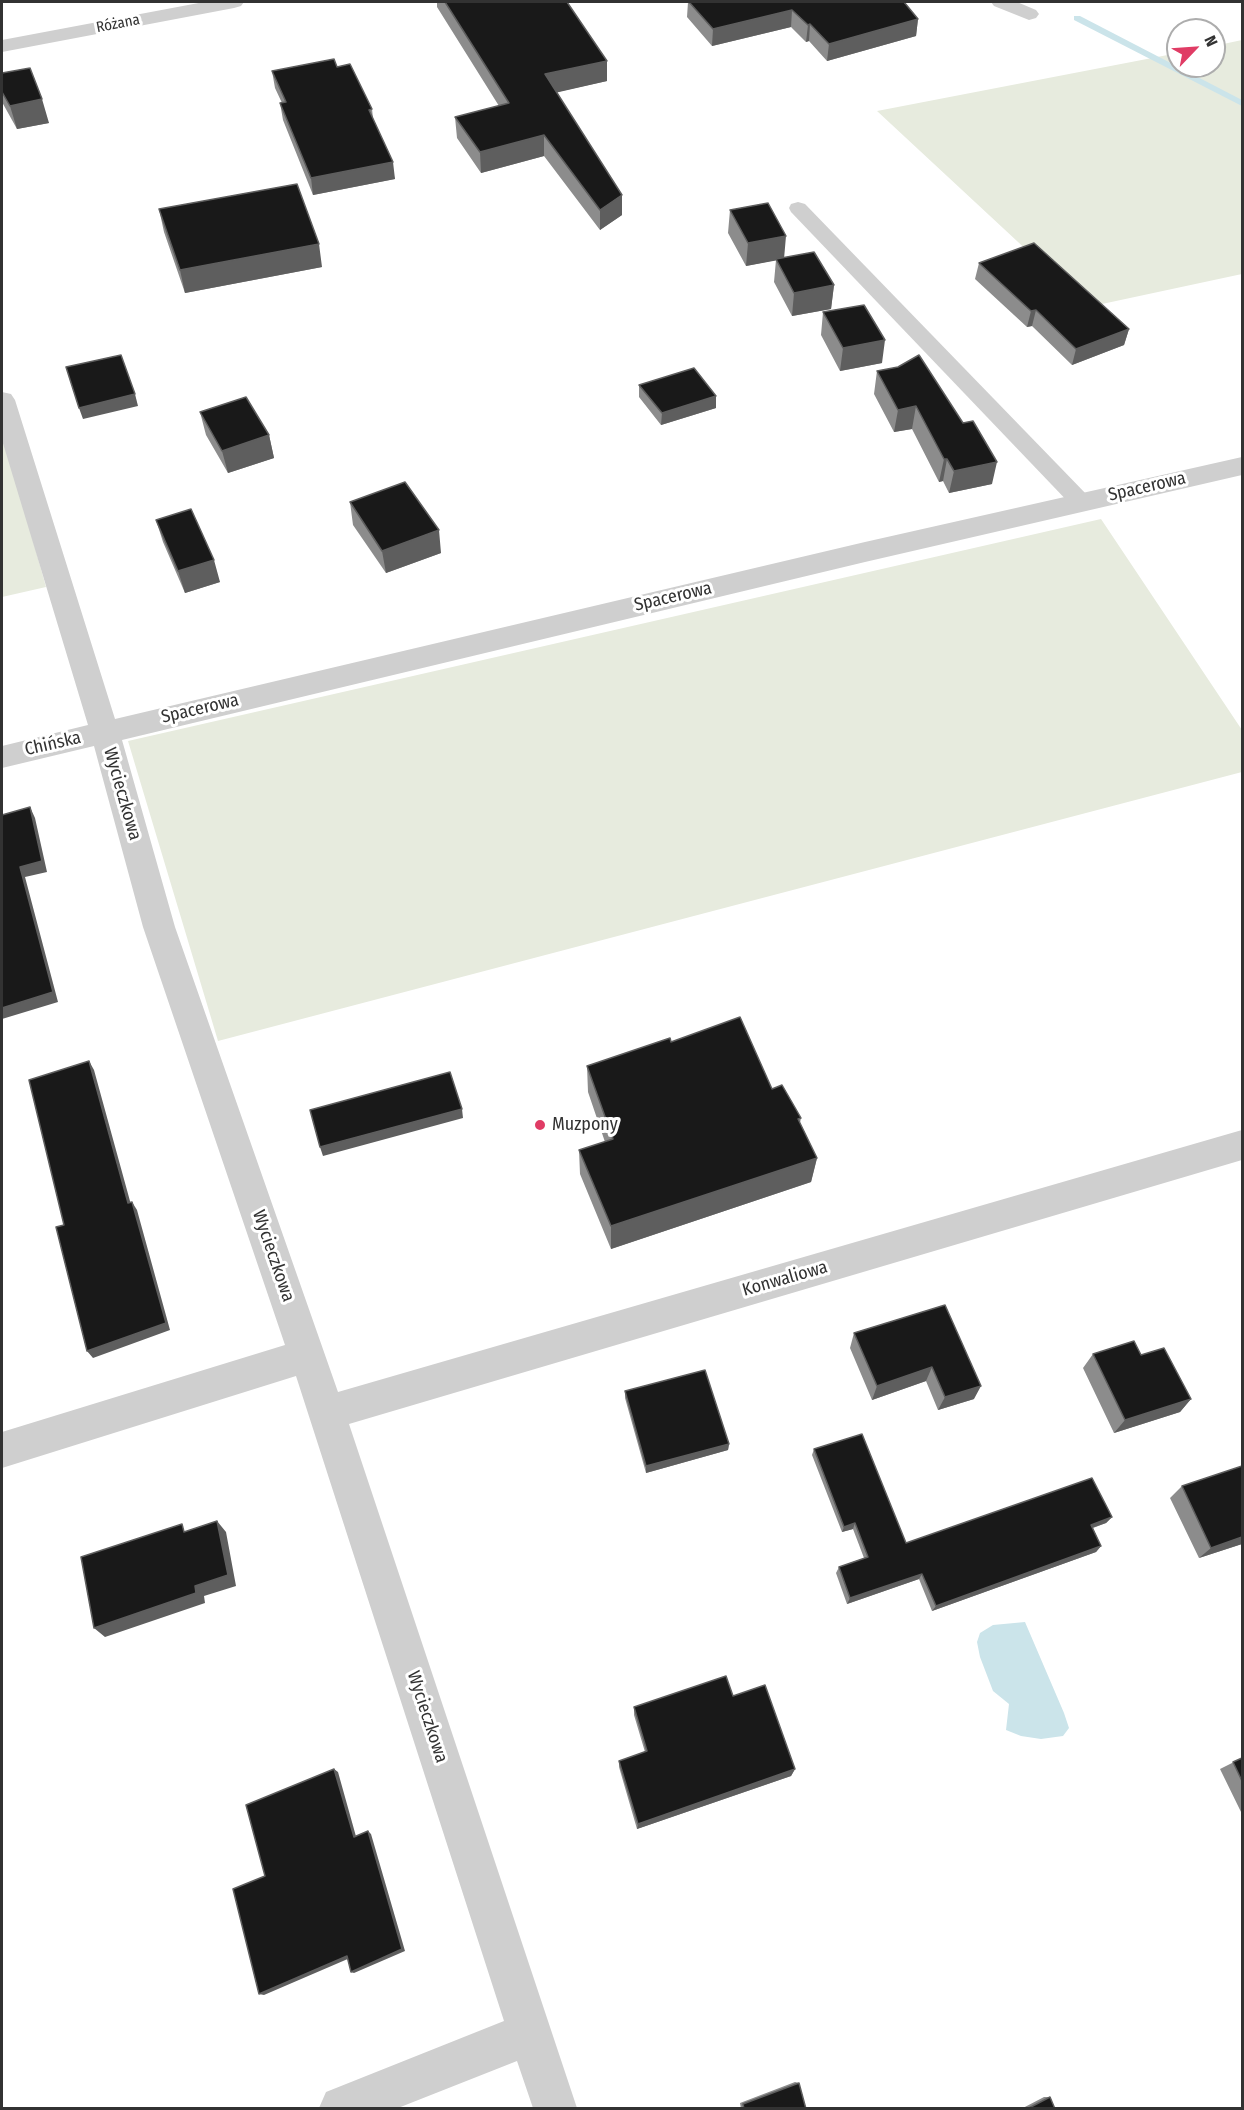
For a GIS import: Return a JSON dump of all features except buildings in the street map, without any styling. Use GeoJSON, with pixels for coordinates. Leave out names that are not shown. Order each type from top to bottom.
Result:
{"type":"FeatureCollection","features":[{"type":"Feature","properties":{"kind":"street","name":"Różana"},"geometry":{"type":"LineString","coordinates":[[2,46],[234,2]]}},
{"type":"Feature","properties":{"kind":"street"},"geometry":{"type":"LineString","coordinates":[[1001,2],[1029,14]]}},
{"type":"Feature","properties":{"kind":"street","name":"Wycieczkowa"},"geometry":{"type":"LineString","coordinates":[[2,400],[105,732],[159,927],[308,1355],[555,2109]]}},
{"type":"Feature","properties":{"kind":"street","name":"Spacerowa"},"geometry":{"type":"LineString","coordinates":[[105,732],[1242,465]]}},
{"type":"Feature","properties":{"kind":"street","name":"Chińska"},"geometry":{"type":"LineString","coordinates":[[2,757],[105,732]]}},
{"type":"Feature","properties":{"kind":"street","name":"Konwaliowa"},"geometry":{"type":"LineString","coordinates":[[327,1413],[1242,1145]]}},
{"type":"Feature","properties":{"kind":"street"},"geometry":{"type":"LineString","coordinates":[[2,1450],[308,1355]]}},
{"type":"Feature","properties":{"kind":"street"},"geometry":{"type":"LineString","coordinates":[[342,2109],[531,2033]]}},
{"type":"Feature","properties":{"kind":"lane"},"geometry":{"type":"LineString","coordinates":[[798,208],[1081,502]]}},
{"type":"Feature","properties":{"kind":"shaded area"},"geometry":{"type":"Polygon","coordinates":[[[1242,40],[1242,274],[1088,307],[877,111],[1166,55],[1166,78],[1226,78],[1226,43],[1242,40]]]}},
{"type":"Feature","properties":{"kind":"shaded area"},"geometry":{"type":"Polygon","coordinates":[[[2,430],[46,587],[2,597],[2,430]]]}},
{"type":"Feature","properties":{"kind":"shaded area"},"geometry":{"type":"Polygon","coordinates":[[[1101,519],[1242,730],[1242,772],[218,1041],[128,741],[1101,519]]]}},
{"type":"Feature","properties":{"kind":"water"},"geometry":{"type":"Polygon","coordinates":[[[1025,1622],[1069,1728],[1063,1736],[1041,1739],[1021,1736],[1006,1730],[1009,1704],[993,1691],[980,1657],[977,1642],[980,1633],[993,1625],[1025,1622]]]}},
{"type":"Feature","properties":{"kind":"waterway"},"geometry":{"type":"LineString","coordinates":[[1077,18],[1242,103]]}},
{"type":"Feature","properties":{"kind":"place","name":"Muzpony"},"geometry":{"type":"Point","coordinates":[540,1125]}}]}
